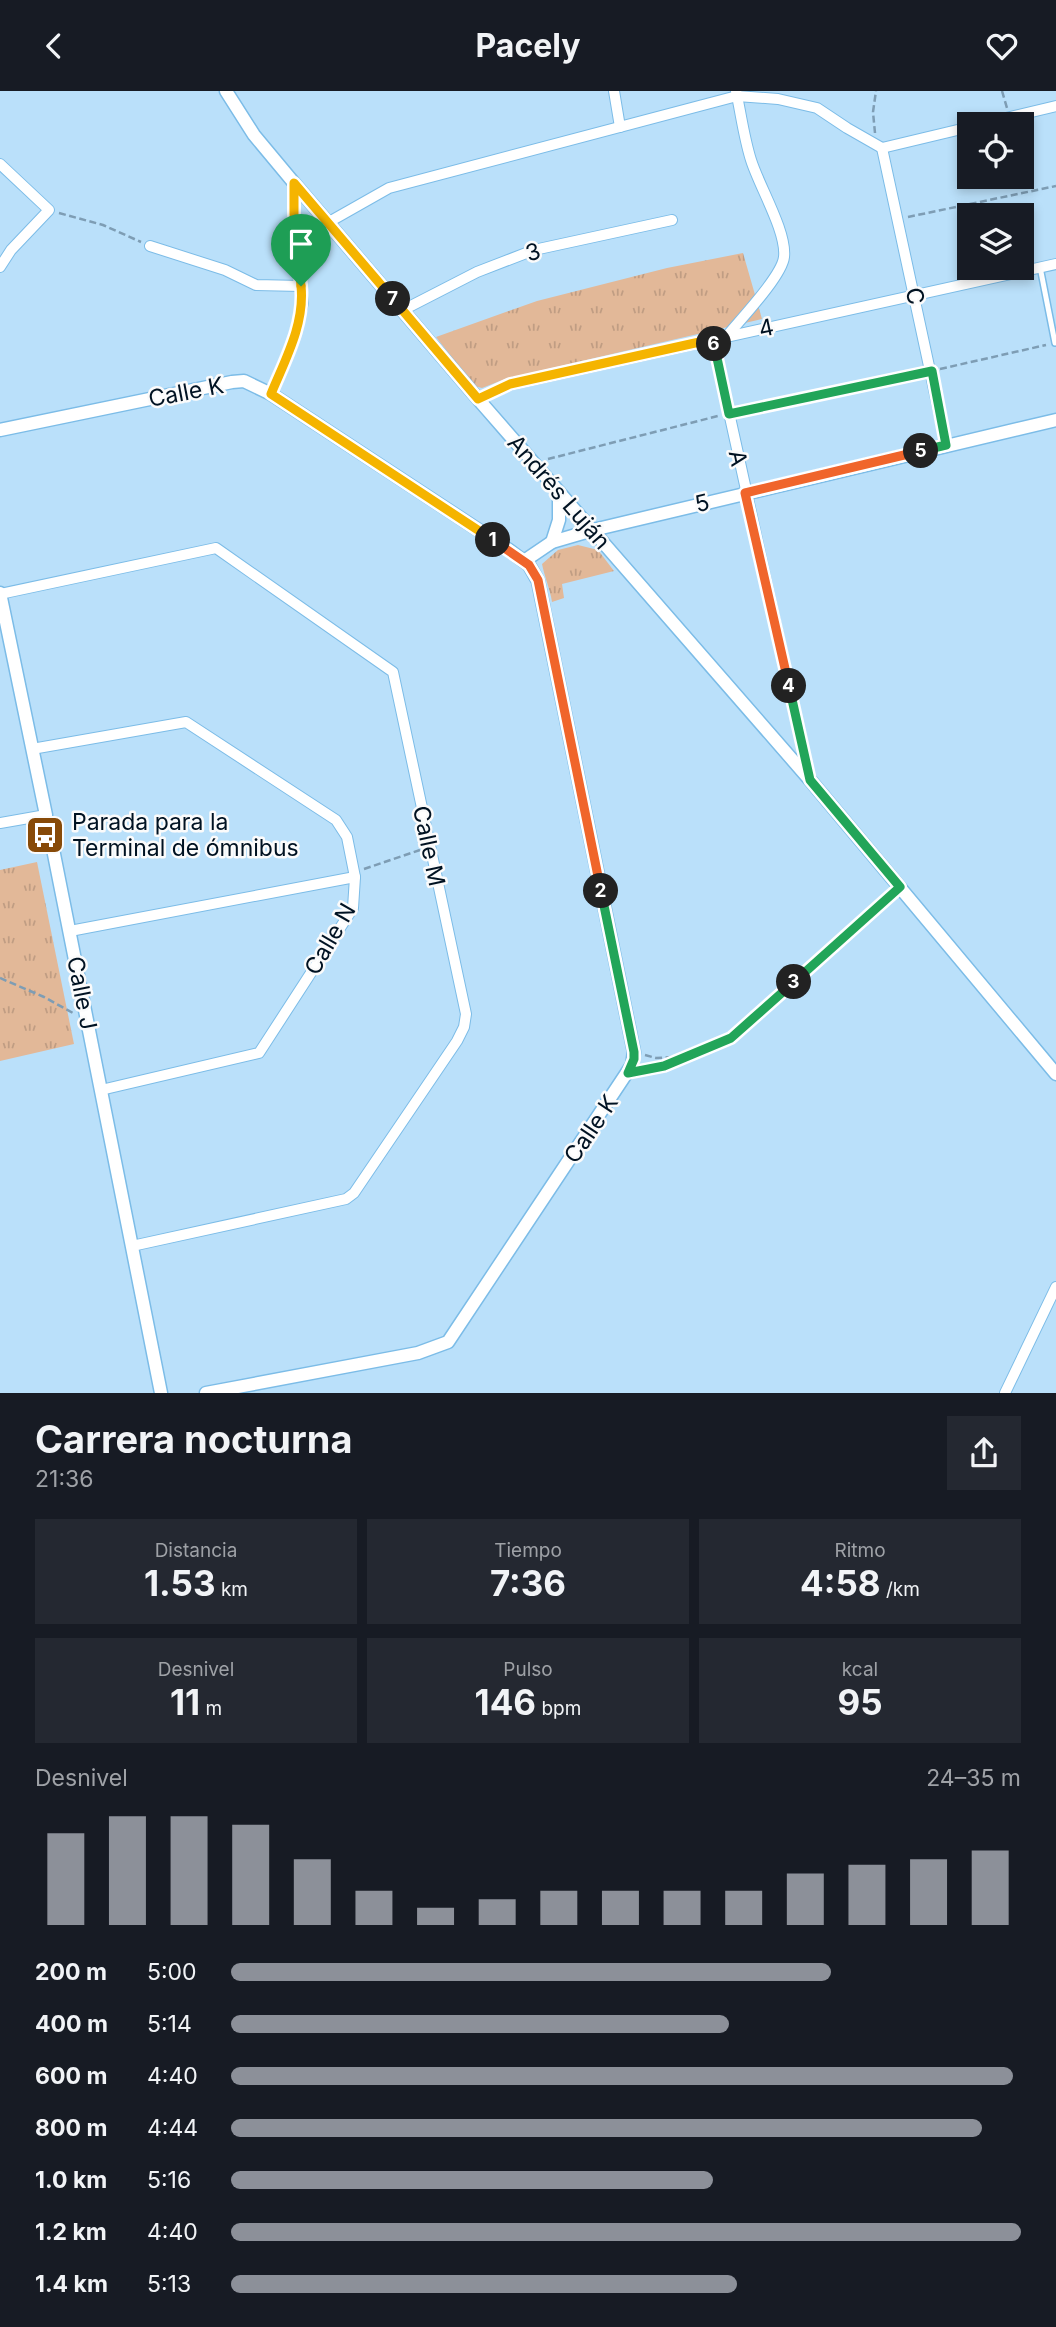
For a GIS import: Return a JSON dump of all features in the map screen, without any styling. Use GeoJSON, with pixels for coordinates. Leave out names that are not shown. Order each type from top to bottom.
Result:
{"type":"FeatureCollection","features":[{"type":"Feature","properties":{"kind":"street","name":"Andrés Luján"},"geometry":{"type":"LineString","coordinates":[[226,91],[254,135],[294,183],[810,780],[1056,1074]]}},
{"type":"Feature","properties":{"kind":"street"},"geometry":{"type":"LineString","coordinates":[[614,91],[621,127]]}},
{"type":"Feature","properties":{"kind":"street"},"geometry":{"type":"LineString","coordinates":[[727,337],[770,283],[782,265],[784,256],[781,237],[751,161],[736,94]]}},
{"type":"Feature","properties":{"kind":"street"},"geometry":{"type":"LineString","coordinates":[[329,222],[389,188],[736,94],[778,99],[817,108],[879,146],[957,130]]}},
{"type":"Feature","properties":{"kind":"street"},"geometry":{"type":"LineString","coordinates":[[1032,112],[1056,106]]}},
{"type":"Feature","properties":{"kind":"street","name":"C"},"geometry":{"type":"LineString","coordinates":[[879,146],[898,219],[946,445]]}},
{"type":"Feature","properties":{"kind":"street"},"geometry":{"type":"LineString","coordinates":[[0,163],[49,210],[11,250],[0,267]]}},
{"type":"Feature","properties":{"kind":"street"},"geometry":{"type":"LineString","coordinates":[[271,394],[299,321],[303,303],[294,214],[294,183]]}},
{"type":"Feature","properties":{"kind":"street","name":"3"},"geometry":{"type":"LineString","coordinates":[[403,310],[477,272],[534,250],[672,220]]}},
{"type":"Feature","properties":{"kind":"street"},"geometry":{"type":"LineString","coordinates":[[150,246],[225,270],[256,285],[301,286]]}},
{"type":"Feature","properties":{"kind":"street","name":"4"},"geometry":{"type":"LineString","coordinates":[[478,399],[510,384],[1056,264]]}},
{"type":"Feature","properties":{"kind":"street","name":"A"},"geometry":{"type":"LineString","coordinates":[[713,339],[810,780]]}},
{"type":"Feature","properties":{"kind":"street","name":"Calle K"},"geometry":{"type":"LineString","coordinates":[[0,430],[244,381],[271,394],[524,561],[538,580],[634,1059],[628,1073],[448,1342],[418,1353],[206,1392]]}},
{"type":"Feature","properties":{"kind":"street","name":"5"},"geometry":{"type":"LineString","coordinates":[[524,561],[552,542],[593,530],[1056,420]]}},
{"type":"Feature","properties":{"kind":"street"},"geometry":{"type":"LineString","coordinates":[[552,542],[559,520],[559,492]]}},
{"type":"Feature","properties":{"kind":"street","name":"Calle M"},"geometry":{"type":"LineString","coordinates":[[0,594],[216,548],[393,672],[428,847],[466,1014],[464,1027],[354,1193],[346,1199],[131,1245]]}},
{"type":"Feature","properties":{"kind":"street","name":"Calle J"},"geometry":{"type":"LineString","coordinates":[[0,594],[70,931],[160,1392]]}},
{"type":"Feature","properties":{"kind":"street","name":"Calle N"},"geometry":{"type":"LineString","coordinates":[[32,749],[186,722],[337,820],[347,838],[355,875],[353,908],[259,1053],[101,1090]]}},
{"type":"Feature","properties":{"kind":"street"},"geometry":{"type":"LineString","coordinates":[[0,823],[46,815]]}},
{"type":"Feature","properties":{"kind":"street"},"geometry":{"type":"LineString","coordinates":[[70,931],[355,875]]}},
{"type":"Feature","properties":{"kind":"street"},"geometry":{"type":"LineString","coordinates":[[683,1057],[731,1038],[900,887]]}},
{"type":"Feature","properties":{"kind":"street"},"geometry":{"type":"LineString","coordinates":[[1005,1392],[1056,1287]]}},
{"type":"Feature","properties":{"kind":"lane"},"geometry":{"type":"LineString","coordinates":[[1040,267],[1055,343]]}},
{"type":"Feature","properties":{"kind":"path"},"geometry":{"type":"LineString","coordinates":[[876,91],[873,112],[879,146]]}},
{"type":"Feature","properties":{"kind":"path"},"geometry":{"type":"LineString","coordinates":[[1002,91],[1007,112]]}},
{"type":"Feature","properties":{"kind":"path"},"geometry":{"type":"LineString","coordinates":[[898,219],[1056,186]]}},
{"type":"Feature","properties":{"kind":"path"},"geometry":{"type":"LineString","coordinates":[[49,210],[103,225],[150,246]]}},
{"type":"Feature","properties":{"kind":"path"},"geometry":{"type":"LineString","coordinates":[[533,462],[729,414],[1055,343]]}},
{"type":"Feature","properties":{"kind":"path"},"geometry":{"type":"LineString","coordinates":[[355,875],[428,847]]}},
{"type":"Feature","properties":{"kind":"path"},"geometry":{"type":"LineString","coordinates":[[0,978],[44,997],[88,1022]]}},
{"type":"Feature","properties":{"kind":"path"},"geometry":{"type":"LineString","coordinates":[[634,1052],[656,1058],[683,1057]]}},
{"type":"Feature","properties":{"kind":"path"},"geometry":{"type":"LineString","coordinates":[[628,1073],[646,1071],[683,1057]]}},
{"type":"Feature","properties":{"kind":"green space"},"geometry":{"type":"Polygon","coordinates":[[[743,253],[762,319],[505,379],[482,388],[474,386],[436,337],[537,301],[667,268],[743,253]]]}},
{"type":"Feature","properties":{"kind":"green space"},"geometry":{"type":"Polygon","coordinates":[[[578,545],[598,550],[614,571],[562,584],[564,598],[552,602],[542,564],[558,550],[578,545]]]}},
{"type":"Feature","properties":{"kind":"green space"},"geometry":{"type":"Polygon","coordinates":[[[37,862],[74,1044],[0,1061],[0,870],[37,862]]]}},
{"type":"Feature","properties":{"kind":"place","name":"Parada para la Terminal de ómnibus"},"geometry":{"type":"Point","coordinates":[45,835]}},
{"type":"Feature","properties":{"kind":"route"},"geometry":{"type":"LineString","coordinates":[[294,183],[478,399],[510,384],[713,339],[729,414],[932,371],[946,445],[745,493],[810,780],[900,887],[731,1038],[664,1066],[628,1073],[634,1052],[538,580],[529,565],[509,550],[271,394],[299,321],[303,303],[301,286],[294,214],[294,183]]}}]}
